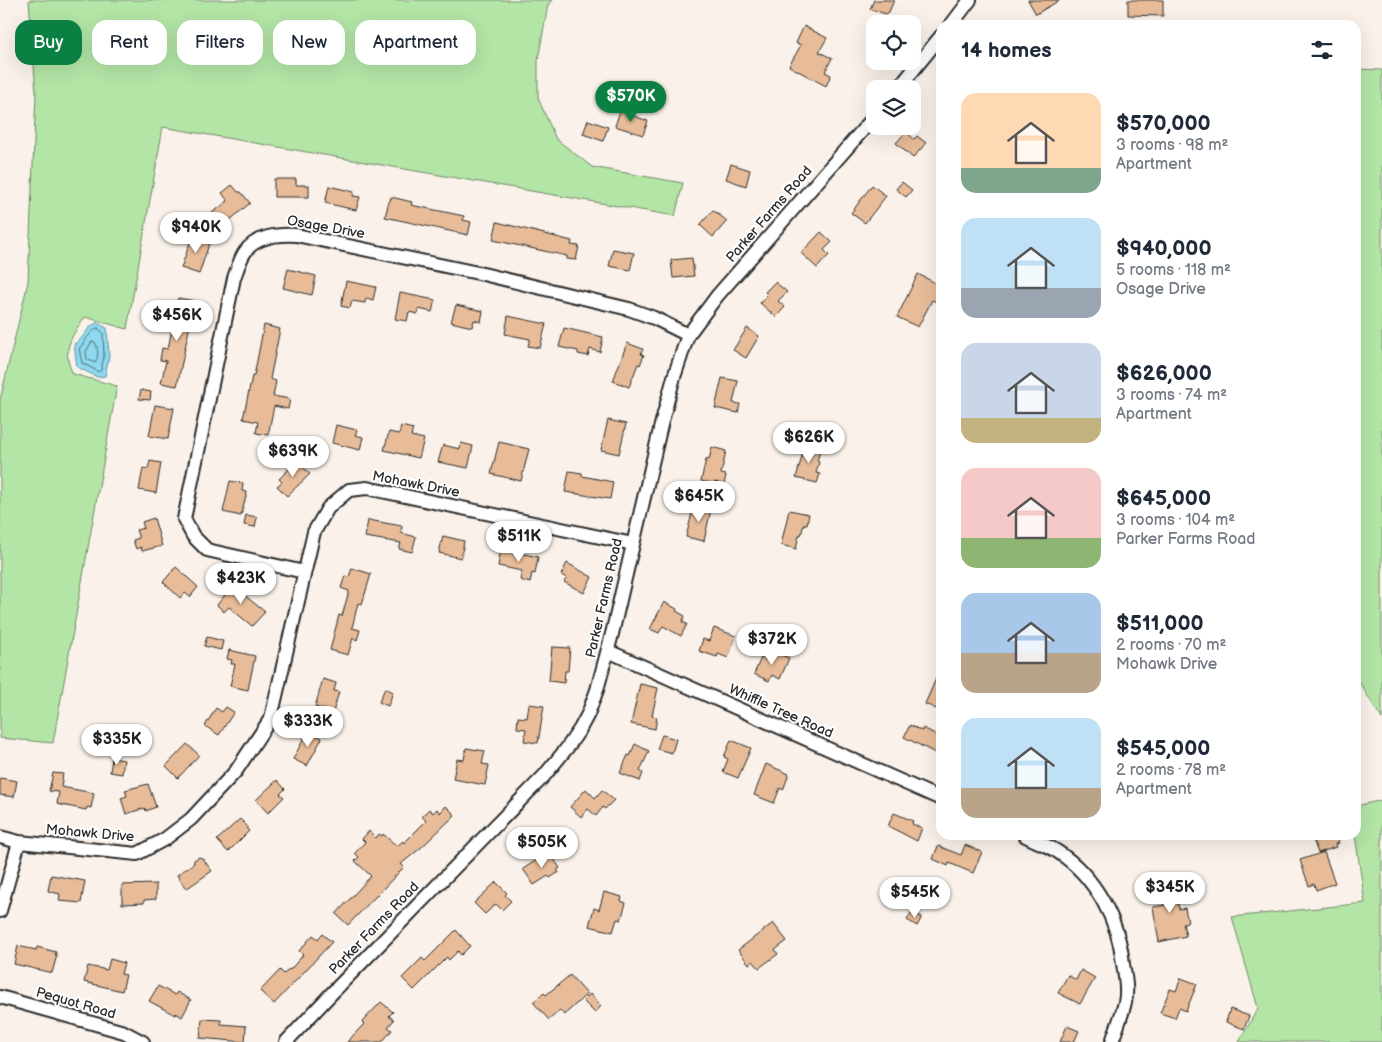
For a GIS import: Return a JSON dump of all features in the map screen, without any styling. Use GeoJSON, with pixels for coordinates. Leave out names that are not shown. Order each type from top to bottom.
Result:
{"type":"FeatureCollection","features":[{"type":"Feature","properties":{"kind":"street"},"geometry":{"type":"LineString","coordinates":[[954,20],[970,0]]}},
{"type":"Feature","properties":{"kind":"street"},"geometry":{"type":"LineString","coordinates":[[905,80],[936,42]]}},
{"type":"Feature","properties":{"kind":"street","name":"Parker Farms Road"},"geometry":{"type":"LineString","coordinates":[[286,1042],[550,769],[567,748],[588,714],[597,690],[674,377],[688,335],[717,296],[866,126]]}},
{"type":"Feature","properties":{"kind":"street","name":"Osage Drive"},"geometry":{"type":"LineString","coordinates":[[304,572],[208,550],[192,536],[184,519],[234,278],[245,252],[257,242],[276,234],[296,235],[483,274],[629,309],[654,318],[688,335]]}},
{"type":"Feature","properties":{"kind":"street","name":"Mohawk Drive"},"geometry":{"type":"LineString","coordinates":[[0,837],[19,842],[137,854],[165,840],[191,819],[236,771],[272,718],[314,532],[328,508],[349,490],[366,488],[633,544]]}},
{"type":"Feature","properties":{"kind":"street","name":"Whiffle Tree Road"},"geometry":{"type":"LineString","coordinates":[[608,651],[936,797]]}},
{"type":"Feature","properties":{"kind":"street"},"geometry":{"type":"LineString","coordinates":[[1034,840],[1058,852],[1074,865],[1103,900],[1115,924],[1122,952],[1126,1001],[1112,1042]]}},
{"type":"Feature","properties":{"kind":"street"},"geometry":{"type":"LineString","coordinates":[[0,911],[19,842]]}},
{"type":"Feature","properties":{"kind":"street","name":"Pequot Road"},"geometry":{"type":"LineString","coordinates":[[0,997],[124,1032],[143,1042]]}},
{"type":"Feature","properties":{"kind":"green space"},"geometry":{"type":"Polygon","coordinates":[[[29,0],[552,0],[548,5],[538,60],[538,98],[556,139],[592,167],[683,183],[675,216],[163,127],[127,329],[85,317],[69,344],[68,358],[73,374],[117,386],[53,743],[0,738],[0,400],[28,282],[36,93],[34,65],[82,65],[82,20],[31,20],[29,0]]]}},
{"type":"Feature","properties":{"kind":"green space"},"geometry":{"type":"Polygon","coordinates":[[[1361,69],[1382,70],[1382,719],[1361,685],[1361,69]]]}},
{"type":"Feature","properties":{"kind":"green space"},"geometry":{"type":"Polygon","coordinates":[[[1382,800],[1382,1042],[1239,1042],[1258,1008],[1232,917],[1365,903],[1356,840],[1361,840],[1361,805],[1382,800]]]}},
{"type":"Feature","properties":{"kind":"water"},"geometry":{"type":"Polygon","coordinates":[[[97,323],[107,328],[109,356],[105,376],[97,377],[77,367],[74,344],[81,339],[90,327],[97,323]]]}},
{"type":"Feature","properties":{"kind":"building"},"geometry":{"type":"Polygon","coordinates":[[[874,0],[894,0],[889,12],[886,14],[870,9],[874,0]]]}},
{"type":"Feature","properties":{"kind":"building"},"geometry":{"type":"Polygon","coordinates":[[[1028,0],[1060,0],[1036,14],[1028,0]]]}},
{"type":"Feature","properties":{"kind":"building"},"geometry":{"type":"Polygon","coordinates":[[[1128,0],[1163,0],[1163,16],[1128,15],[1128,0]]]}},
{"type":"Feature","properties":{"kind":"building"},"geometry":{"type":"Polygon","coordinates":[[[804,26],[827,38],[819,52],[832,58],[825,72],[831,75],[826,86],[789,66],[801,45],[796,43],[804,26]]]}},
{"type":"Feature","properties":{"kind":"building"},"geometry":{"type":"Polygon","coordinates":[[[620,111],[648,121],[643,135],[615,126],[620,111]]]}},
{"type":"Feature","properties":{"kind":"building"},"geometry":{"type":"Polygon","coordinates":[[[588,120],[608,127],[603,141],[583,134],[588,120]]]}},
{"type":"Feature","properties":{"kind":"building"},"geometry":{"type":"Polygon","coordinates":[[[903,135],[909,135],[914,139],[917,136],[926,143],[913,158],[896,143],[903,135]]]}},
{"type":"Feature","properties":{"kind":"building"},"geometry":{"type":"Polygon","coordinates":[[[731,164],[750,170],[746,186],[726,179],[731,164]]]}},
{"type":"Feature","properties":{"kind":"building"},"geometry":{"type":"Polygon","coordinates":[[[274,179],[296,179],[296,185],[309,185],[309,197],[274,197],[274,179]]]}},
{"type":"Feature","properties":{"kind":"building"},"geometry":{"type":"Polygon","coordinates":[[[902,182],[912,190],[906,197],[896,189],[902,182]]]}},
{"type":"Feature","properties":{"kind":"building"},"geometry":{"type":"Polygon","coordinates":[[[232,185],[250,203],[223,226],[212,213],[228,201],[222,193],[232,185]]]}},
{"type":"Feature","properties":{"kind":"building"},"geometry":{"type":"Polygon","coordinates":[[[872,185],[886,196],[865,223],[851,213],[872,185]]]}},
{"type":"Feature","properties":{"kind":"building"},"geometry":{"type":"Polygon","coordinates":[[[329,186],[354,192],[353,196],[360,197],[356,210],[325,203],[329,186]]]}},
{"type":"Feature","properties":{"kind":"building"},"geometry":{"type":"Polygon","coordinates":[[[391,197],[412,202],[411,205],[464,216],[463,220],[471,222],[468,235],[385,217],[391,197]]]}},
{"type":"Feature","properties":{"kind":"building"},"geometry":{"type":"Polygon","coordinates":[[[713,210],[727,221],[713,237],[700,225],[713,210]]]}},
{"type":"Feature","properties":{"kind":"building"},"geometry":{"type":"Polygon","coordinates":[[[497,222],[572,241],[571,245],[579,246],[576,260],[567,259],[567,256],[493,240],[497,222]]]}},
{"type":"Feature","properties":{"kind":"building"},"geometry":{"type":"Polygon","coordinates":[[[821,232],[832,242],[824,250],[829,255],[817,268],[801,253],[821,232]]]}},
{"type":"Feature","properties":{"kind":"building"},"geometry":{"type":"Polygon","coordinates":[[[193,234],[210,241],[199,274],[181,268],[193,234]]]}},
{"type":"Feature","properties":{"kind":"building"},"geometry":{"type":"Polygon","coordinates":[[[613,249],[634,253],[630,270],[609,266],[613,249]]]}},
{"type":"Feature","properties":{"kind":"building"},"geometry":{"type":"Polygon","coordinates":[[[692,258],[694,276],[673,278],[671,260],[692,258]]]}},
{"type":"Feature","properties":{"kind":"building"},"geometry":{"type":"Polygon","coordinates":[[[288,269],[316,276],[312,295],[283,288],[288,269]]]}},
{"type":"Feature","properties":{"kind":"building"},"geometry":{"type":"Polygon","coordinates":[[[918,274],[936,283],[936,302],[932,300],[918,327],[897,317],[918,274]]]}},
{"type":"Feature","properties":{"kind":"building"},"geometry":{"type":"Polygon","coordinates":[[[346,281],[376,287],[373,300],[366,298],[365,303],[352,301],[350,308],[341,306],[346,281]]]}},
{"type":"Feature","properties":{"kind":"building"},"geometry":{"type":"Polygon","coordinates":[[[775,282],[787,292],[778,301],[785,307],[776,317],[760,303],[768,294],[765,292],[775,282]]]}},
{"type":"Feature","properties":{"kind":"building"},"geometry":{"type":"Polygon","coordinates":[[[400,293],[435,300],[432,312],[419,309],[418,314],[409,312],[407,321],[395,319],[400,293]]]}},
{"type":"Feature","properties":{"kind":"building"},"geometry":{"type":"Polygon","coordinates":[[[178,298],[195,301],[177,386],[161,383],[166,361],[160,360],[162,348],[168,349],[178,298]]]}},
{"type":"Feature","properties":{"kind":"building"},"geometry":{"type":"Polygon","coordinates":[[[456,305],[483,311],[481,322],[474,320],[472,327],[451,322],[456,305]]]}},
{"type":"Feature","properties":{"kind":"building"},"geometry":{"type":"Polygon","coordinates":[[[508,316],[546,324],[540,348],[528,346],[530,339],[505,334],[508,316]]]}},
{"type":"Feature","properties":{"kind":"building"},"geometry":{"type":"Polygon","coordinates":[[[264,325],[280,329],[270,379],[276,381],[273,396],[290,399],[288,409],[274,406],[268,435],[256,433],[258,422],[243,419],[264,325]]]}},
{"type":"Feature","properties":{"kind":"building"},"geometry":{"type":"Polygon","coordinates":[[[564,328],[603,337],[600,352],[590,349],[588,356],[578,354],[578,351],[559,347],[564,328]]]}},
{"type":"Feature","properties":{"kind":"building"},"geometry":{"type":"Polygon","coordinates":[[[747,328],[759,336],[746,358],[733,350],[747,328]]]}},
{"type":"Feature","properties":{"kind":"building"},"geometry":{"type":"Polygon","coordinates":[[[627,343],[643,349],[641,354],[644,355],[640,365],[638,364],[629,387],[613,381],[627,343]]]}},
{"type":"Feature","properties":{"kind":"building"},"geometry":{"type":"Polygon","coordinates":[[[722,378],[738,381],[733,403],[740,404],[738,413],[715,408],[722,378]]]}},
{"type":"Feature","properties":{"kind":"building"},"geometry":{"type":"Polygon","coordinates":[[[141,390],[151,392],[150,400],[139,399],[141,390]]]}},
{"type":"Feature","properties":{"kind":"building"},"geometry":{"type":"Polygon","coordinates":[[[155,405],[174,408],[168,439],[149,436],[155,405]]]}},
{"type":"Feature","properties":{"kind":"building"},"geometry":{"type":"Polygon","coordinates":[[[608,420],[626,424],[619,454],[601,450],[608,420]]]}},
{"type":"Feature","properties":{"kind":"building"},"geometry":{"type":"Polygon","coordinates":[[[336,425],[357,430],[355,435],[363,437],[360,450],[332,443],[336,425]]]}},
{"type":"Feature","properties":{"kind":"building"},"geometry":{"type":"Polygon","coordinates":[[[401,426],[413,429],[411,436],[424,439],[419,458],[384,450],[389,432],[399,434],[401,426]]]}},
{"type":"Feature","properties":{"kind":"building"},"geometry":{"type":"Polygon","coordinates":[[[499,442],[529,449],[521,481],[491,474],[499,442]]]}},
{"type":"Feature","properties":{"kind":"building"},"geometry":{"type":"Polygon","coordinates":[[[806,442],[821,447],[817,461],[819,462],[816,473],[820,474],[817,483],[796,478],[806,442]]]}},
{"type":"Feature","properties":{"kind":"building"},"geometry":{"type":"Polygon","coordinates":[[[461,443],[473,446],[468,468],[438,462],[443,445],[460,449],[461,443]]]}},
{"type":"Feature","properties":{"kind":"building"},"geometry":{"type":"Polygon","coordinates":[[[712,447],[726,451],[721,474],[726,475],[724,485],[701,481],[706,459],[709,460],[712,447]]]}},
{"type":"Feature","properties":{"kind":"building"},"geometry":{"type":"Polygon","coordinates":[[[150,461],[161,463],[156,493],[139,490],[143,468],[148,469],[150,461]]]}},
{"type":"Feature","properties":{"kind":"building"},"geometry":{"type":"Polygon","coordinates":[[[297,461],[310,474],[287,496],[277,486],[282,482],[279,479],[297,461]]]}},
{"type":"Feature","properties":{"kind":"building"},"geometry":{"type":"Polygon","coordinates":[[[569,471],[582,473],[582,476],[613,482],[610,499],[565,492],[569,471]]]}},
{"type":"Feature","properties":{"kind":"building"},"geometry":{"type":"Polygon","coordinates":[[[230,481],[243,483],[242,491],[247,492],[241,516],[223,512],[230,481]]]}},
{"type":"Feature","properties":{"kind":"building"},"geometry":{"type":"Polygon","coordinates":[[[694,505],[711,509],[704,541],[686,537],[694,505]]]}},
{"type":"Feature","properties":{"kind":"building"},"geometry":{"type":"Polygon","coordinates":[[[789,510],[809,514],[807,524],[804,524],[801,535],[799,535],[796,549],[781,545],[789,510]]]}},
{"type":"Feature","properties":{"kind":"building"},"geometry":{"type":"Polygon","coordinates":[[[246,515],[257,517],[255,527],[244,525],[246,515]]]}},
{"type":"Feature","properties":{"kind":"building"},"geometry":{"type":"Polygon","coordinates":[[[154,518],[162,546],[142,551],[141,547],[136,549],[133,540],[139,538],[136,530],[144,528],[142,522],[154,518]]]}},
{"type":"Feature","properties":{"kind":"building"},"geometry":{"type":"Polygon","coordinates":[[[368,520],[402,526],[401,533],[416,537],[412,552],[399,549],[401,543],[365,537],[368,520]]]}},
{"type":"Feature","properties":{"kind":"building"},"geometry":{"type":"Polygon","coordinates":[[[443,536],[464,541],[461,558],[439,553],[443,536]]]}},
{"type":"Feature","properties":{"kind":"building"},"geometry":{"type":"Polygon","coordinates":[[[501,549],[538,557],[535,574],[532,573],[530,583],[520,580],[522,571],[498,566],[501,549]]]}},
{"type":"Feature","properties":{"kind":"building"},"geometry":{"type":"Polygon","coordinates":[[[567,563],[592,577],[584,593],[564,582],[567,578],[561,575],[567,563]]]}},
{"type":"Feature","properties":{"kind":"building"},"geometry":{"type":"Polygon","coordinates":[[[176,567],[198,587],[190,597],[185,593],[180,598],[163,582],[176,567]]]}},
{"type":"Feature","properties":{"kind":"building"},"geometry":{"type":"Polygon","coordinates":[[[352,568],[371,574],[362,604],[358,603],[352,628],[360,630],[357,640],[353,638],[348,655],[330,650],[339,615],[342,616],[349,591],[341,588],[345,576],[349,577],[352,568]]]}},
{"type":"Feature","properties":{"kind":"building"},"geometry":{"type":"Polygon","coordinates":[[[233,582],[244,592],[243,594],[265,612],[252,626],[229,607],[224,612],[217,605],[233,582]]]}},
{"type":"Feature","properties":{"kind":"building"},"geometry":{"type":"Polygon","coordinates":[[[664,602],[685,616],[682,622],[687,624],[681,636],[663,626],[659,633],[650,629],[664,602]]]}},
{"type":"Feature","properties":{"kind":"building"},"geometry":{"type":"Polygon","coordinates":[[[714,628],[736,636],[728,658],[718,654],[717,657],[699,651],[703,639],[709,641],[714,628]]]}},
{"type":"Feature","properties":{"kind":"building"},"geometry":{"type":"Polygon","coordinates":[[[207,637],[223,641],[221,650],[204,646],[207,637]]]}},
{"type":"Feature","properties":{"kind":"building"},"geometry":{"type":"Polygon","coordinates":[[[552,647],[570,648],[568,671],[565,671],[564,683],[549,681],[552,647]]]}},
{"type":"Feature","properties":{"kind":"building"},"geometry":{"type":"Polygon","coordinates":[[[229,650],[255,656],[248,690],[230,686],[235,664],[231,664],[232,660],[227,659],[229,650]]]}},
{"type":"Feature","properties":{"kind":"building"},"geometry":{"type":"Polygon","coordinates":[[[770,650],[789,658],[780,679],[772,675],[769,681],[754,674],[761,658],[765,660],[770,650]]]}},
{"type":"Feature","properties":{"kind":"building"},"geometry":{"type":"Polygon","coordinates":[[[323,679],[336,683],[334,691],[339,692],[333,712],[315,707],[323,679]]]}},
{"type":"Feature","properties":{"kind":"building"},"geometry":{"type":"Polygon","coordinates":[[[936,679],[936,709],[925,704],[936,679]]]}},
{"type":"Feature","properties":{"kind":"building"},"geometry":{"type":"Polygon","coordinates":[[[640,684],[658,688],[652,716],[657,717],[655,729],[631,724],[640,684]]]}},
{"type":"Feature","properties":{"kind":"building"},"geometry":{"type":"Polygon","coordinates":[[[385,688],[393,692],[388,706],[379,702],[385,688]]]}},
{"type":"Feature","properties":{"kind":"building"},"geometry":{"type":"Polygon","coordinates":[[[529,704],[544,706],[538,743],[524,741],[526,729],[517,728],[518,717],[527,718],[529,704]]]}},
{"type":"Feature","properties":{"kind":"building"},"geometry":{"type":"Polygon","coordinates":[[[226,707],[234,712],[219,735],[205,726],[216,708],[222,712],[226,707]]]}},
{"type":"Feature","properties":{"kind":"building"},"geometry":{"type":"Polygon","coordinates":[[[910,725],[922,731],[923,728],[936,734],[936,753],[904,737],[910,725]]]}},
{"type":"Feature","properties":{"kind":"building"},"geometry":{"type":"Polygon","coordinates":[[[308,731],[322,738],[307,766],[293,759],[308,731]]]}},
{"type":"Feature","properties":{"kind":"building"},"geometry":{"type":"Polygon","coordinates":[[[662,735],[676,739],[672,753],[657,749],[662,735]]]}},
{"type":"Feature","properties":{"kind":"building"},"geometry":{"type":"Polygon","coordinates":[[[731,740],[751,748],[738,778],[723,772],[728,759],[724,757],[731,740]]]}},
{"type":"Feature","properties":{"kind":"building"},"geometry":{"type":"Polygon","coordinates":[[[187,744],[199,755],[178,778],[166,766],[187,744]]]}},
{"type":"Feature","properties":{"kind":"building"},"geometry":{"type":"Polygon","coordinates":[[[635,744],[649,751],[640,771],[643,773],[640,781],[620,773],[635,744]]]}},
{"type":"Feature","properties":{"kind":"building"},"geometry":{"type":"Polygon","coordinates":[[[466,748],[485,751],[482,764],[489,765],[485,785],[453,779],[457,759],[464,760],[466,748]]]}},
{"type":"Feature","properties":{"kind":"building"},"geometry":{"type":"Polygon","coordinates":[[[112,758],[124,760],[122,774],[110,772],[112,758]]]}},
{"type":"Feature","properties":{"kind":"building"},"geometry":{"type":"Polygon","coordinates":[[[766,764],[789,774],[783,790],[780,788],[774,803],[754,795],[766,764]]]}},
{"type":"Feature","properties":{"kind":"building"},"geometry":{"type":"Polygon","coordinates":[[[53,773],[63,774],[61,787],[94,793],[91,808],[87,807],[86,810],[57,804],[59,792],[49,791],[53,773]]]}},
{"type":"Feature","properties":{"kind":"building"},"geometry":{"type":"Polygon","coordinates":[[[0,778],[17,781],[14,797],[0,795],[0,778]]]}},
{"type":"Feature","properties":{"kind":"building"},"geometry":{"type":"Polygon","coordinates":[[[277,780],[285,789],[280,794],[284,797],[268,813],[256,800],[277,780]]]}},
{"type":"Feature","properties":{"kind":"building"},"geometry":{"type":"Polygon","coordinates":[[[148,784],[156,807],[146,811],[145,808],[126,814],[121,798],[127,796],[125,790],[148,784]]]}},
{"type":"Feature","properties":{"kind":"building"},"geometry":{"type":"Polygon","coordinates":[[[586,789],[595,798],[602,790],[614,800],[605,809],[603,807],[596,816],[588,809],[581,817],[570,807],[586,789]]]}},
{"type":"Feature","properties":{"kind":"building"},"geometry":{"type":"Polygon","coordinates":[[[446,806],[455,815],[401,864],[404,867],[348,925],[336,914],[371,876],[355,861],[359,857],[355,853],[365,842],[362,839],[369,831],[376,838],[379,834],[382,836],[383,834],[397,846],[403,841],[404,843],[426,821],[422,816],[429,809],[433,813],[437,809],[440,813],[446,806]]]}},
{"type":"Feature","properties":{"kind":"building"},"geometry":{"type":"Polygon","coordinates":[[[894,813],[913,821],[912,824],[922,828],[917,841],[888,826],[894,813]]]}},
{"type":"Feature","properties":{"kind":"building"},"geometry":{"type":"Polygon","coordinates":[[[240,819],[248,827],[246,828],[249,831],[228,852],[217,840],[240,819]]]}},
{"type":"Feature","properties":{"kind":"building"},"geometry":{"type":"Polygon","coordinates":[[[1313,840],[1338,840],[1339,843],[1335,844],[1336,847],[1318,853],[1313,840]]]}},
{"type":"Feature","properties":{"kind":"building"},"geometry":{"type":"Polygon","coordinates":[[[965,845],[982,852],[973,873],[949,863],[948,866],[933,859],[938,846],[961,855],[965,845]]]}},
{"type":"Feature","properties":{"kind":"building"},"geometry":{"type":"Polygon","coordinates":[[[549,852],[560,868],[557,870],[559,872],[550,878],[548,876],[534,885],[523,869],[549,852]]]}},
{"type":"Feature","properties":{"kind":"building"},"geometry":{"type":"Polygon","coordinates":[[[1324,852],[1335,883],[1316,890],[1314,884],[1309,886],[1300,860],[1324,852]]]}},
{"type":"Feature","properties":{"kind":"building"},"geometry":{"type":"Polygon","coordinates":[[[199,857],[202,858],[212,871],[186,889],[177,875],[199,857]]]}},
{"type":"Feature","properties":{"kind":"building"},"geometry":{"type":"Polygon","coordinates":[[[51,875],[85,881],[81,903],[59,901],[60,894],[48,891],[51,875]]]}},
{"type":"Feature","properties":{"kind":"building"},"geometry":{"type":"Polygon","coordinates":[[[1172,876],[1179,909],[1185,908],[1188,922],[1183,923],[1186,936],[1159,942],[1153,907],[1165,905],[1161,879],[1172,876]]]}},
{"type":"Feature","properties":{"kind":"building"},"geometry":{"type":"Polygon","coordinates":[[[496,882],[507,893],[505,895],[511,901],[502,910],[496,904],[485,914],[474,903],[496,882]]]}},
{"type":"Feature","properties":{"kind":"building"},"geometry":{"type":"Polygon","coordinates":[[[156,884],[156,899],[144,900],[144,903],[122,904],[122,885],[156,884]]]}},
{"type":"Feature","properties":{"kind":"building"},"geometry":{"type":"Polygon","coordinates":[[[604,892],[622,897],[621,901],[626,903],[621,920],[617,919],[613,932],[589,926],[594,908],[599,910],[604,892]]]}},
{"type":"Feature","properties":{"kind":"building"},"geometry":{"type":"Polygon","coordinates":[[[912,912],[922,917],[917,926],[907,920],[912,912]]]}},
{"type":"Feature","properties":{"kind":"building"},"geometry":{"type":"Polygon","coordinates":[[[773,923],[787,941],[775,950],[778,954],[759,968],[753,961],[749,964],[738,950],[773,923]]]}},
{"type":"Feature","properties":{"kind":"building"},"geometry":{"type":"Polygon","coordinates":[[[456,930],[470,946],[461,955],[458,951],[449,960],[447,957],[414,990],[402,978],[422,958],[425,961],[456,930]]]}},
{"type":"Feature","properties":{"kind":"building"},"geometry":{"type":"Polygon","coordinates":[[[322,934],[332,942],[274,1004],[260,991],[280,970],[284,974],[290,970],[303,955],[299,951],[313,935],[318,939],[322,934]]]}},
{"type":"Feature","properties":{"kind":"building"},"geometry":{"type":"Polygon","coordinates":[[[18,946],[36,950],[37,947],[56,952],[55,955],[57,955],[52,973],[14,964],[18,946]]]}},
{"type":"Feature","properties":{"kind":"building"},"geometry":{"type":"Polygon","coordinates":[[[110,959],[124,963],[121,974],[126,975],[122,991],[84,982],[88,966],[107,970],[110,959]]]}},
{"type":"Feature","properties":{"kind":"building"},"geometry":{"type":"Polygon","coordinates":[[[1081,970],[1095,978],[1080,1004],[1058,993],[1068,975],[1076,980],[1081,970]]]}},
{"type":"Feature","properties":{"kind":"building"},"geometry":{"type":"Polygon","coordinates":[[[570,975],[587,994],[564,1015],[560,1010],[549,1020],[533,1002],[544,993],[546,995],[570,975]]]}},
{"type":"Feature","properties":{"kind":"building"},"geometry":{"type":"Polygon","coordinates":[[[1181,978],[1197,984],[1186,1011],[1179,1008],[1175,1018],[1160,1013],[1170,989],[1176,991],[1181,978]]]}},
{"type":"Feature","properties":{"kind":"building"},"geometry":{"type":"Polygon","coordinates":[[[158,986],[175,995],[177,992],[191,1000],[182,1017],[149,1001],[158,986]]]}},
{"type":"Feature","properties":{"kind":"building"},"geometry":{"type":"Polygon","coordinates":[[[590,994],[601,1006],[595,1013],[583,1001],[590,994]]]}},
{"type":"Feature","properties":{"kind":"building"},"geometry":{"type":"Polygon","coordinates":[[[381,1002],[393,1012],[389,1016],[394,1020],[388,1027],[392,1030],[382,1042],[347,1042],[364,1024],[362,1022],[381,1002]]]}},
{"type":"Feature","properties":{"kind":"building"},"geometry":{"type":"Polygon","coordinates":[[[1230,1009],[1249,1016],[1244,1029],[1226,1022],[1230,1009]]]}},
{"type":"Feature","properties":{"kind":"building"},"geometry":{"type":"Polygon","coordinates":[[[202,1019],[221,1020],[221,1024],[246,1026],[245,1042],[200,1038],[202,1019]]]}},
{"type":"Feature","properties":{"kind":"building"},"geometry":{"type":"Polygon","coordinates":[[[1067,1026],[1079,1031],[1074,1042],[1060,1042],[1067,1026]]]}}]}
